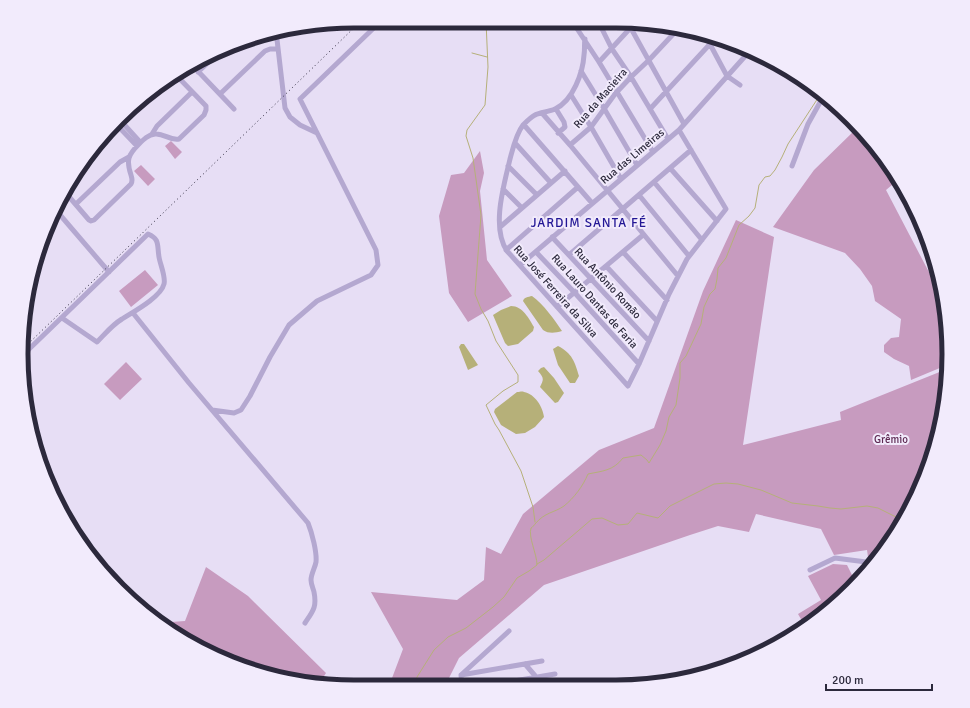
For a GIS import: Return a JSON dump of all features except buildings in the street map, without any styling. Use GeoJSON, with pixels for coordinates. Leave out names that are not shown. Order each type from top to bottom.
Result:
{"type":"FeatureCollection","features":[{"type":"Feature","properties":{"kind":"street"},"geometry":{"type":"LineString","coordinates":[[212,410],[234,413],[241,410],[270,357],[290,325],[317,301],[371,275],[378,265],[376,250],[300,99],[374,28]]}},
{"type":"Feature","properties":{"kind":"street"},"geometry":{"type":"LineString","coordinates":[[577,28],[618,92],[653,152]]}},
{"type":"Feature","properties":{"kind":"street"},"geometry":{"type":"LineString","coordinates":[[602,28],[612,49],[631,77],[668,139]]}},
{"type":"Feature","properties":{"kind":"street"},"geometry":{"type":"LineString","coordinates":[[599,62],[631,29]]}},
{"type":"Feature","properties":{"kind":"street"},"geometry":{"type":"LineString","coordinates":[[634,29],[649,60],[684,124]]}},
{"type":"Feature","properties":{"kind":"street","name":"Rua da Macieira"},"geometry":{"type":"LineString","coordinates":[[570,145],[591,127],[631,77],[674,33]]}},
{"type":"Feature","properties":{"kind":"street"},"geometry":{"type":"LineString","coordinates":[[277,37],[284,108],[290,117],[300,125],[317,133]]}},
{"type":"Feature","properties":{"kind":"street"},"geometry":{"type":"LineString","coordinates":[[584,39],[584,56],[581,71],[571,95],[556,109],[535,114],[524,124],[592,203]]}},
{"type":"Feature","properties":{"kind":"street"},"geometry":{"type":"LineString","coordinates":[[650,109],[710,44],[727,76],[740,86]]}},
{"type":"Feature","properties":{"kind":"street"},"geometry":{"type":"LineString","coordinates":[[220,94],[265,51],[270,49],[278,49]]}},
{"type":"Feature","properties":{"kind":"street","name":"Rua das Limeiras"},"geometry":{"type":"LineString","coordinates":[[520,265],[679,130],[746,55]]}},
{"type":"Feature","properties":{"kind":"street"},"geometry":{"type":"LineString","coordinates":[[198,72],[207,64]]}},
{"type":"Feature","properties":{"kind":"street"},"geometry":{"type":"LineString","coordinates":[[196,69],[234,109]]}},
{"type":"Feature","properties":{"kind":"street"},"geometry":{"type":"LineString","coordinates":[[581,71],[637,165]]}},
{"type":"Feature","properties":{"kind":"street"},"geometry":{"type":"LineString","coordinates":[[76,204],[120,162],[128,157],[132,150],[146,136],[161,134],[175,140],[179,139],[204,115],[206,106],[179,79]]}},
{"type":"Feature","properties":{"kind":"street"},"geometry":{"type":"LineString","coordinates":[[152,134],[157,126],[192,92]]}},
{"type":"Feature","properties":{"kind":"street"},"geometry":{"type":"LineString","coordinates":[[571,95],[621,179]]}},
{"type":"Feature","properties":{"kind":"street"},"geometry":{"type":"LineString","coordinates":[[792,166],[808,124],[821,101]]}},
{"type":"Feature","properties":{"kind":"street"},"geometry":{"type":"LineString","coordinates":[[556,109],[564,122],[565,127],[558,133]]}},
{"type":"Feature","properties":{"kind":"street"},"geometry":{"type":"LineString","coordinates":[[542,113],[678,276]]}},
{"type":"Feature","properties":{"kind":"street","name":"Rua José Ferreira da Silva"},"geometry":{"type":"LineString","coordinates":[[524,124],[519,132],[508,166],[500,205],[500,226],[502,241],[506,250],[628,386],[639,364]]}},
{"type":"Feature","properties":{"kind":"street"},"geometry":{"type":"LineString","coordinates":[[121,126],[139,144]]}},
{"type":"Feature","properties":{"kind":"street"},"geometry":{"type":"LineString","coordinates":[[639,364],[666,300],[689,256],[726,209],[679,130]]}},
{"type":"Feature","properties":{"kind":"street"},"geometry":{"type":"LineString","coordinates":[[515,143],[551,183]]}},
{"type":"Feature","properties":{"kind":"street"},"geometry":{"type":"LineString","coordinates":[[568,255],[691,150]]}},
{"type":"Feature","properties":{"kind":"street"},"geometry":{"type":"LineString","coordinates":[[69,196],[89,220],[94,220],[133,182],[128,157]]}},
{"type":"Feature","properties":{"kind":"street"},"geometry":{"type":"LineString","coordinates":[[508,166],[537,195]]}},
{"type":"Feature","properties":{"kind":"street"},"geometry":{"type":"LineString","coordinates":[[670,168],[717,221]]}},
{"type":"Feature","properties":{"kind":"street"},"geometry":{"type":"LineString","coordinates":[[500,226],[565,171]]}},
{"type":"Feature","properties":{"kind":"street"},"geometry":{"type":"LineString","coordinates":[[654,182],[702,240]]}},
{"type":"Feature","properties":{"kind":"street"},"geometry":{"type":"LineString","coordinates":[[506,250],[578,187]]}},
{"type":"Feature","properties":{"kind":"street"},"geometry":{"type":"LineString","coordinates":[[503,189],[522,208]]}},
{"type":"Feature","properties":{"kind":"street"},"geometry":{"type":"LineString","coordinates":[[639,195],[689,256]]}},
{"type":"Feature","properties":{"kind":"street"},"geometry":{"type":"LineString","coordinates":[[60,215],[109,272]]}},
{"type":"Feature","properties":{"kind":"street"},"geometry":{"type":"LineString","coordinates":[[28,350],[148,234],[154,236],[158,242],[159,258],[165,281],[161,291],[133,313],[122,319],[97,342],[62,318]]}},
{"type":"Feature","properties":{"kind":"street"},"geometry":{"type":"LineString","coordinates":[[557,307],[644,235]]}},
{"type":"Feature","properties":{"kind":"street","name":"Rua Antônio Romão"},"geometry":{"type":"LineString","coordinates":[[552,237],[649,341]]}},
{"type":"Feature","properties":{"kind":"street","name":"Rua Lauro Dantas de Faria"},"geometry":{"type":"LineString","coordinates":[[536,252],[639,364]]}},
{"type":"Feature","properties":{"kind":"street"},"geometry":{"type":"LineString","coordinates":[[623,252],[666,300]]}},
{"type":"Feature","properties":{"kind":"street"},"geometry":{"type":"LineString","coordinates":[[606,266],[658,321]]}},
{"type":"Feature","properties":{"kind":"street"},"geometry":{"type":"LineString","coordinates":[[133,313],[212,410],[308,523],[312,534],[316,561],[311,578],[315,609],[305,623]]}},
{"type":"Feature","properties":{"kind":"street"},"geometry":{"type":"LineString","coordinates":[[810,570],[835,558],[867,562]]}},
{"type":"Feature","properties":{"kind":"street"},"geometry":{"type":"LineString","coordinates":[[461,675],[509,631]]}},
{"type":"Feature","properties":{"kind":"street"},"geometry":{"type":"LineString","coordinates":[[461,675],[542,661]]}},
{"type":"Feature","properties":{"kind":"street"},"geometry":{"type":"LineString","coordinates":[[525,664],[539,680]]}},
{"type":"Feature","properties":{"kind":"street"},"geometry":{"type":"LineString","coordinates":[[519,680],[555,674]]}},
{"type":"Feature","properties":{"kind":"street"},"geometry":{"type":"LineString","coordinates":[[461,675],[462,680]]}},
{"type":"Feature","properties":{"kind":"green space"},"geometry":{"type":"Polygon","coordinates":[[[854,131],[887,173],[894,184],[886,190],[934,282],[941,333],[941,367],[911,380],[909,366],[894,359],[884,352],[884,345],[891,338],[899,337],[901,319],[875,301],[872,286],[860,269],[845,253],[773,227],[814,170],[854,131]]]}},
{"type":"Feature","properties":{"kind":"green space"},"geometry":{"type":"Polygon","coordinates":[[[171,141],[182,152],[175,159],[165,146],[171,141]]]}},
{"type":"Feature","properties":{"kind":"green space"},"geometry":{"type":"Polygon","coordinates":[[[480,151],[484,173],[480,191],[487,260],[512,296],[468,322],[449,293],[439,216],[451,175],[464,173],[480,151]]]}},
{"type":"Feature","properties":{"kind":"green space"},"geometry":{"type":"Polygon","coordinates":[[[141,165],[155,179],[148,186],[134,171],[141,165]]]}},
{"type":"Feature","properties":{"kind":"green space","name":"Grêmio"},"geometry":{"type":"Polygon","coordinates":[[[736,220],[774,237],[743,445],[841,420],[840,412],[941,371],[936,418],[925,459],[898,517],[875,552],[871,557],[868,557],[867,550],[834,555],[821,529],[756,514],[749,532],[718,526],[544,585],[459,658],[448,680],[391,680],[403,649],[371,592],[457,600],[484,580],[486,547],[501,554],[523,514],[599,450],[654,428],[703,291],[736,220]]]}},
{"type":"Feature","properties":{"kind":"green space"},"geometry":{"type":"Polygon","coordinates":[[[145,270],[158,285],[131,307],[119,291],[145,270]]]}},
{"type":"Feature","properties":{"kind":"green space"},"geometry":{"type":"Polygon","coordinates":[[[126,362],[142,379],[120,400],[104,384],[126,362]]]}},
{"type":"Feature","properties":{"kind":"green space"},"geometry":{"type":"Polygon","coordinates":[[[833,564],[847,565],[853,578],[831,599],[802,621],[798,614],[821,600],[808,576],[833,564]]]}},
{"type":"Feature","properties":{"kind":"green space"},"geometry":{"type":"Polygon","coordinates":[[[206,567],[248,596],[326,673],[323,678],[311,677],[290,674],[249,663],[210,646],[173,625],[171,622],[185,621],[206,567]]]}},
{"type":"Feature","properties":{"kind":"shaded area"},"geometry":{"type":"Polygon","coordinates":[[[532,296],[545,308],[562,331],[552,333],[543,330],[523,301],[525,298],[532,296]]]}},
{"type":"Feature","properties":{"kind":"shaded area"},"geometry":{"type":"Polygon","coordinates":[[[511,306],[519,308],[528,317],[534,327],[533,331],[518,344],[508,346],[505,343],[493,315],[511,306]]]}},
{"type":"Feature","properties":{"kind":"shaded area"},"geometry":{"type":"Polygon","coordinates":[[[461,344],[464,344],[478,365],[468,370],[459,347],[461,344]]]}},
{"type":"Feature","properties":{"kind":"shaded area"},"geometry":{"type":"Polygon","coordinates":[[[558,346],[570,355],[574,362],[579,376],[575,383],[570,383],[558,365],[553,349],[558,346]]]}},
{"type":"Feature","properties":{"kind":"shaded area"},"geometry":{"type":"Polygon","coordinates":[[[544,367],[554,378],[564,393],[558,402],[555,403],[540,387],[543,379],[538,371],[544,367]]]}},
{"type":"Feature","properties":{"kind":"shaded area"},"geometry":{"type":"Polygon","coordinates":[[[517,392],[532,395],[540,405],[544,417],[535,427],[525,433],[516,434],[501,425],[494,412],[495,409],[517,392]]]}},
{"type":"Feature","properties":{"kind":"waterway"},"geometry":{"type":"LineString","coordinates":[[486,28],[488,67],[485,105],[467,130],[466,136],[473,158],[481,215],[475,294],[496,341],[518,375],[518,382],[503,391],[486,405],[521,471],[533,507],[535,522]]}},
{"type":"Feature","properties":{"kind":"waterway"},"geometry":{"type":"LineString","coordinates":[[472,53],[487,57]]}},
{"type":"Feature","properties":{"kind":"waterway"},"geometry":{"type":"LineString","coordinates":[[416,680],[434,650],[448,637],[466,628],[493,607],[504,597],[517,578],[537,565],[530,532],[531,528],[546,515],[568,503],[575,496],[588,474],[611,468],[623,458],[641,455],[649,463],[660,445],[666,431],[669,417],[676,405],[680,378],[680,363],[686,356],[701,324],[704,307],[710,294],[715,289],[718,268],[726,258],[739,225],[755,208],[759,185],[765,177],[770,176],[775,170],[788,144],[818,98]]}},
{"type":"Feature","properties":{"kind":"waterway"},"geometry":{"type":"LineString","coordinates":[[537,564],[544,560],[592,519],[602,518],[618,525],[628,524],[637,513],[658,518],[670,506],[714,484],[738,484],[761,490],[792,503],[841,509],[867,506],[878,508],[898,518]]}},
{"type":"Feature","properties":{"kind":"railway"},"geometry":{"type":"LineString","coordinates":[[28,344],[354,28]]}},
{"type":"Feature","properties":{"kind":"district","name":"JARDIM SANTA FÉ"},"geometry":{"type":"Point","coordinates":[589,222]}}]}
